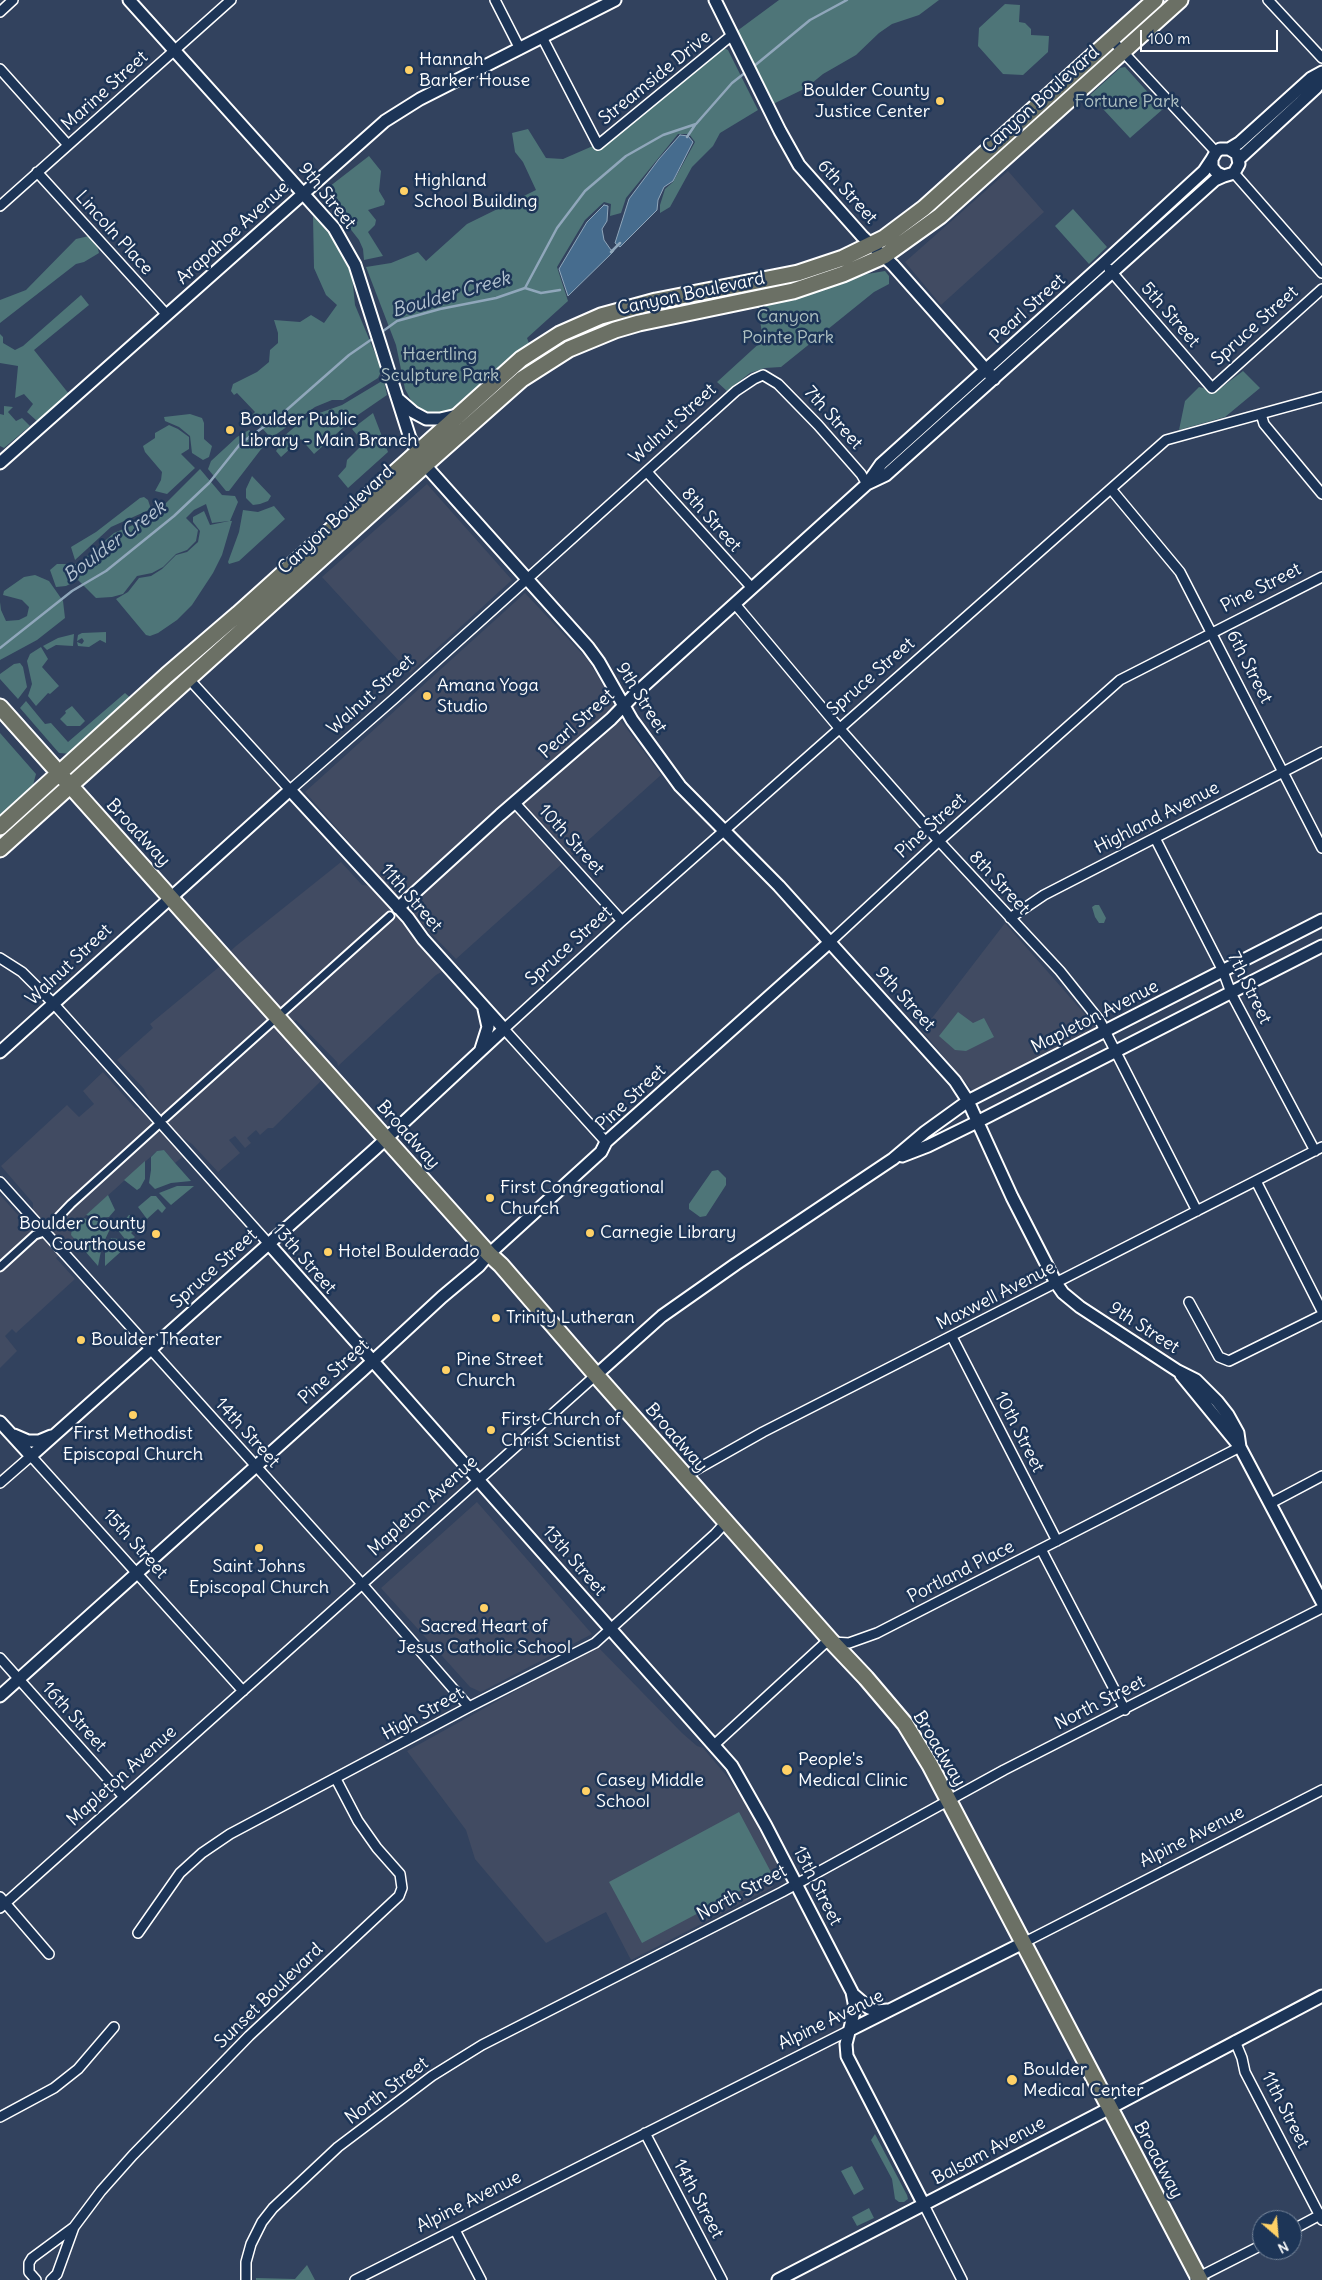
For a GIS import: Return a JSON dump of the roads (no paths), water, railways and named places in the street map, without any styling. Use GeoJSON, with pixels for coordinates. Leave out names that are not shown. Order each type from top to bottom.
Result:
{"type":"FeatureCollection","features":[{"type":"Feature","properties":{"kind":"main road","name":"Canyon Boulevard"},"geometry":{"type":"LineString","coordinates":[[0,849],[188,678],[303,577],[420,458],[459,414],[521,359],[554,338],[586,322],[647,303],[798,273],[843,258],[871,245],[924,208],[1156,0]]}},
{"type":"Feature","properties":{"kind":"main road","name":"Canyon Boulevard"},"geometry":{"type":"LineString","coordinates":[[0,827],[167,674],[420,458],[546,362],[584,342],[638,322],[806,287],[843,274],[884,256],[940,216],[1180,0]]}},
{"type":"Feature","properties":{"kind":"main road","name":"Broadway"},"geometry":{"type":"LineString","coordinates":[[0,708],[489,1254],[501,1264],[596,1375],[905,1724],[918,1743],[949,1801],[1198,2279]]}},
{"type":"Feature","properties":{"kind":"street"},"geometry":{"type":"LineString","coordinates":[[0,12],[13,0]]}},
{"type":"Feature","properties":{"kind":"street","name":"9th Street"},"geometry":{"type":"LineString","coordinates":[[129,0],[304,193],[332,225],[344,243],[355,265],[366,296],[397,398],[420,458],[593,655],[648,744],[680,786],[830,942],[945,1070],[968,1101],[1056,1284],[1063,1293],[1080,1307],[1178,1371],[1240,1447],[1322,1602]]}},
{"type":"Feature","properties":{"kind":"street","name":"Marine Street"},"geometry":{"type":"LineString","coordinates":[[0,206],[230,0]]}},
{"type":"Feature","properties":{"kind":"street"},"geometry":{"type":"LineString","coordinates":[[495,0],[520,49]]}},
{"type":"Feature","properties":{"kind":"street","name":"Arapahoe Avenue"},"geometry":{"type":"LineString","coordinates":[[0,463],[372,132],[398,112],[615,0]]}},
{"type":"Feature","properties":{"kind":"street","name":"6th Street"},"geometry":{"type":"LineString","coordinates":[[715,0],[799,165],[871,245],[884,256],[994,379]]}},
{"type":"Feature","properties":{"kind":"street"},"geometry":{"type":"LineString","coordinates":[[1268,0],[1322,58]]}},
{"type":"Feature","properties":{"kind":"street","name":"Streamside Drive"},"geometry":{"type":"LineString","coordinates":[[542,37],[598,146],[732,35]]}},
{"type":"Feature","properties":{"kind":"street"},"geometry":{"type":"LineString","coordinates":[[1112,40],[1214,156]]}},
{"type":"Feature","properties":{"kind":"street"},"geometry":{"type":"LineString","coordinates":[[0,69],[68,145]]}},
{"type":"Feature","properties":{"kind":"street"},"geometry":{"type":"LineString","coordinates":[[1322,72],[1311,78],[1239,143],[1229,148],[1220,149],[1214,156],[1214,170],[1229,175],[1322,272]]}},
{"type":"Feature","properties":{"kind":"street"},"geometry":{"type":"LineString","coordinates":[[1239,159],[1316,88],[1322,79]]}},
{"type":"Feature","properties":{"kind":"street"},"geometry":{"type":"LineString","coordinates":[[1229,148],[1234,151],[1239,159],[1239,164],[1229,175]]}},
{"type":"Feature","properties":{"kind":"street","name":"Pearl Street"},"geometry":{"type":"LineString","coordinates":[[868,484],[886,475],[994,379],[1204,171],[1214,156]]}},
{"type":"Feature","properties":{"kind":"street","name":"Lincoln Place"},"geometry":{"type":"LineString","coordinates":[[37,172],[167,315]]}},
{"type":"Feature","properties":{"kind":"street","name":"Pearl Street"},"geometry":{"type":"LineString","coordinates":[[394,912],[611,719],[623,705],[868,484],[881,464],[986,369],[1215,180],[1229,175]]}},
{"type":"Feature","properties":{"kind":"street","name":"5th Street"},"geometry":{"type":"LineString","coordinates":[[1108,268],[1212,388]]}},
{"type":"Feature","properties":{"kind":"street","name":"Spruce Street"},"geometry":{"type":"LineString","coordinates":[[1212,388],[1322,289]]}},
{"type":"Feature","properties":{"kind":"street","name":"Walnut Street"},"geometry":{"type":"LineString","coordinates":[[0,1052],[170,896],[736,391],[763,375],[770,379]]}},
{"type":"Feature","properties":{"kind":"street","name":"7th Street"},"geometry":{"type":"LineString","coordinates":[[770,379],[778,384],[818,425],[868,484]]}},
{"type":"Feature","properties":{"kind":"street"},"geometry":{"type":"LineString","coordinates":[[1322,397],[1261,414],[1264,424],[1322,494]]}},
{"type":"Feature","properties":{"kind":"street"},"geometry":{"type":"LineString","coordinates":[[397,398],[413,412],[426,419],[440,419],[459,414]]}},
{"type":"Feature","properties":{"kind":"street","name":"Spruce Street"},"geometry":{"type":"LineString","coordinates":[[0,1483],[150,1350],[265,1240],[385,1138],[724,830],[1166,440],[1261,414]]}},
{"type":"Feature","properties":{"kind":"street","name":"8th Street"},"geometry":{"type":"LineString","coordinates":[[647,472],[752,588]]}},
{"type":"Feature","properties":{"kind":"street","name":"6th Street"},"geometry":{"type":"LineString","coordinates":[[1111,489],[1180,572],[1322,848]]}},
{"type":"Feature","properties":{"kind":"street","name":"Pine Street"},"geometry":{"type":"LineString","coordinates":[[0,1696],[479,1266],[489,1254],[601,1152],[606,1142],[1120,680],[1322,577]]}},
{"type":"Feature","properties":{"kind":"street","name":"8th Street"},"geometry":{"type":"LineString","coordinates":[[735,604],[840,729],[939,841],[1060,972],[1100,1021],[1197,1211]]}},
{"type":"Feature","properties":{"kind":"street","name":"11th Street"},"geometry":{"type":"LineString","coordinates":[[188,678],[290,790],[394,912],[423,939],[606,1142]]}},
{"type":"Feature","properties":{"kind":"street","name":"Highland Avenue"},"geometry":{"type":"LineString","coordinates":[[1010,918],[1044,895],[1322,752]]}},
{"type":"Feature","properties":{"kind":"street"},"geometry":{"type":"LineString","coordinates":[[269,808],[283,800],[292,801],[304,806]]}},
{"type":"Feature","properties":{"kind":"street","name":"10th Street"},"geometry":{"type":"LineString","coordinates":[[515,803],[622,922]]}},
{"type":"Feature","properties":{"kind":"street","name":"7th Street"},"geometry":{"type":"LineString","coordinates":[[1154,838],[1223,971],[1232,993],[1318,1149]]}},
{"type":"Feature","properties":{"kind":"street"},"geometry":{"type":"LineString","coordinates":[[165,1118],[394,912]]}},
{"type":"Feature","properties":{"kind":"street","name":"Mapleton Avenue"},"geometry":{"type":"LineString","coordinates":[[2,1903],[124,1797],[662,1316],[744,1258],[893,1159],[925,1132],[968,1101],[1322,920]]}},
{"type":"Feature","properties":{"kind":"street","name":"Mapleton Avenue"},"geometry":{"type":"LineString","coordinates":[[893,1159],[928,1146],[977,1122],[1322,946]]}},
{"type":"Feature","properties":{"kind":"street","name":"13th Street"},"geometry":{"type":"LineString","coordinates":[[0,958],[22,972],[53,1003],[371,1361],[479,1479],[732,1766],[796,1883],[852,1992],[855,2008],[846,2048],[849,2060],[962,2280]]}},
{"type":"Feature","properties":{"kind":"street"},"geometry":{"type":"LineString","coordinates":[[478,999],[486,1012],[488,1027],[479,1052]]}},
{"type":"Feature","properties":{"kind":"street"},"geometry":{"type":"LineString","coordinates":[[48,1228],[64,1210],[158,1125]]}},
{"type":"Feature","properties":{"kind":"street","name":"Maxwell Avenue"},"geometry":{"type":"LineString","coordinates":[[685,1476],[763,1432],[1318,1149]]}},
{"type":"Feature","properties":{"kind":"street"},"geometry":{"type":"LineString","coordinates":[[1256,1181],[1322,1311]]}},
{"type":"Feature","properties":{"kind":"street","name":"14th Street"},"geometry":{"type":"LineString","coordinates":[[0,1182],[362,1584],[468,1707]]}},
{"type":"Feature","properties":{"kind":"street"},"geometry":{"type":"LineString","coordinates":[[0,1268],[35,1236],[41,1233]]}},
{"type":"Feature","properties":{"kind":"street"},"geometry":{"type":"LineString","coordinates":[[1189,1302],[1219,1357],[1229,1361],[1322,1315]]}},
{"type":"Feature","properties":{"kind":"street","name":"10th Street"},"geometry":{"type":"LineString","coordinates":[[952,1337],[1057,1541]]}},
{"type":"Feature","properties":{"kind":"street","name":"15th Street"},"geometry":{"type":"LineString","coordinates":[[0,1422],[243,1691]]}},
{"type":"Feature","properties":{"kind":"street"},"geometry":{"type":"LineString","coordinates":[[10,1432],[28,1441],[34,1441],[48,1438],[61,1430]]}},
{"type":"Feature","properties":{"kind":"street","name":"Portland Place"},"geometry":{"type":"LineString","coordinates":[[714,1745],[816,1650],[832,1642],[849,1643],[877,1633],[1240,1447]]}},
{"type":"Feature","properties":{"kind":"street"},"geometry":{"type":"LineString","coordinates":[[1271,1503],[1322,1476]]}},
{"type":"Feature","properties":{"kind":"street","name":"High Street"},"geometry":{"type":"LineString","coordinates":[[138,1933],[171,1885],[202,1853],[230,1834],[468,1707],[595,1643],[716,1534],[726,1522]]}},
{"type":"Feature","properties":{"kind":"street"},"geometry":{"type":"LineString","coordinates":[[1042,1549],[1125,1710]]}},
{"type":"Feature","properties":{"kind":"street","name":"North Street"},"geometry":{"type":"LineString","coordinates":[[246,2280],[246,2262],[251,2244],[262,2222],[273,2208],[338,2147],[432,2076],[482,2045],[796,1883],[1004,1770],[1322,1608]]}},
{"type":"Feature","properties":{"kind":"street","name":"16th Street"},"geometry":{"type":"LineString","coordinates":[[0,1658],[124,1797]]}},
{"type":"Feature","properties":{"kind":"street","name":"Sunset Boulevard"},"geometry":{"type":"LineString","coordinates":[[51,2280],[57,2274],[74,2228],[101,2191],[249,2036],[399,1896],[402,1888],[400,1874],[377,1848],[358,1821],[336,1779]]}},
{"type":"Feature","properties":{"kind":"street","name":"Alpine Avenue"},"geometry":{"type":"LineString","coordinates":[[355,2280],[1322,1790]]}},
{"type":"Feature","properties":{"kind":"street"},"geometry":{"type":"LineString","coordinates":[[2,1903],[49,1954]]}},
{"type":"Feature","properties":{"kind":"street"},"geometry":{"type":"LineString","coordinates":[[852,1992],[861,2003],[869,2008],[878,2011],[891,2009]]}},
{"type":"Feature","properties":{"kind":"street","name":"Balsam Avenue"},"geometry":{"type":"LineString","coordinates":[[778,2280],[1322,1996]]}},
{"type":"Feature","properties":{"kind":"street"},"geometry":{"type":"LineString","coordinates":[[0,2117],[54,2088],[78,2069],[114,2028]]}},
{"type":"Feature","properties":{"kind":"street","name":"11th Street"},"geometry":{"type":"LineString","coordinates":[[1235,2041],[1245,2072],[1321,2217]]}},
{"type":"Feature","properties":{"kind":"street","name":"14th Street"},"geometry":{"type":"LineString","coordinates":[[645,2133],[722,2280]]}},
{"type":"Feature","properties":{"kind":"street"},"geometry":{"type":"LineString","coordinates":[[1302,2226],[1321,2217]]}},
{"type":"Feature","properties":{"kind":"street","name":"Sunset Boulevard"},"geometry":{"type":"LineString","coordinates":[[36,2280],[30,2272],[29,2262],[74,2228]]}},
{"type":"Feature","properties":{"kind":"street"},"geometry":{"type":"LineString","coordinates":[[455,2230],[481,2280]]}},
{"type":"Feature","properties":{"kind":"street"},"geometry":{"type":"LineString","coordinates":[[1198,2279],[1252,2250]]}},
{"type":"Feature","properties":{"kind":"waterway","name":"Boulder Creek"},"geometry":{"type":"LineString","coordinates":[[753,67],[810,20],[847,0]]}},
{"type":"Feature","properties":{"kind":"waterway","name":"Boulder Creek"},"geometry":{"type":"LineString","coordinates":[[379,334],[397,321],[440,309],[496,298],[525,288],[557,228],[585,191],[626,156],[663,135],[696,124],[732,83],[746,72]]}},
{"type":"Feature","properties":{"kind":"waterway"},"geometry":{"type":"LineString","coordinates":[[687,137],[695,125]]}},
{"type":"Feature","properties":{"kind":"waterway"},"geometry":{"type":"LineString","coordinates":[[611,252],[620,243]]}},
{"type":"Feature","properties":{"kind":"waterway"},"geometry":{"type":"LineString","coordinates":[[525,288],[541,293],[560,290]]}},
{"type":"Feature","properties":{"kind":"waterway","name":"Boulder Creek"},"geometry":{"type":"LineString","coordinates":[[0,648],[72,591],[106,571],[174,516],[209,483],[241,443],[282,414],[349,355],[375,337]]}},
{"type":"Feature","properties":{"kind":"place","name":"Hannah Barker House"},"geometry":{"type":"Point","coordinates":[409,70]}},
{"type":"Feature","properties":{"kind":"place","name":"Boulder County Justice Center"},"geometry":{"type":"Point","coordinates":[940,101]}},
{"type":"Feature","properties":{"kind":"place","name":"Highland School Building"},"geometry":{"type":"Point","coordinates":[404,191]}},
{"type":"Feature","properties":{"kind":"place","name":"Boulder Public Library - Main Branch"},"geometry":{"type":"Point","coordinates":[230,430]}},
{"type":"Feature","properties":{"kind":"place","name":"Amana Yoga Studio"},"geometry":{"type":"Point","coordinates":[427,696]}},
{"type":"Feature","properties":{"kind":"place","name":"First Congregational Church"},"geometry":{"type":"Point","coordinates":[490,1198]}},
{"type":"Feature","properties":{"kind":"place","name":"Carnegie Library"},"geometry":{"type":"Point","coordinates":[590,1233]}},
{"type":"Feature","properties":{"kind":"place","name":"Boulder County Courthouse"},"geometry":{"type":"Point","coordinates":[156,1234]}},
{"type":"Feature","properties":{"kind":"place","name":"Hotel Boulderado"},"geometry":{"type":"Point","coordinates":[328,1252]}},
{"type":"Feature","properties":{"kind":"place","name":"Trinity Lutheran"},"geometry":{"type":"Point","coordinates":[496,1318]}},
{"type":"Feature","properties":{"kind":"place","name":"Boulder Theater"},"geometry":{"type":"Point","coordinates":[81,1340]}},
{"type":"Feature","properties":{"kind":"place","name":"Pine Street Church"},"geometry":{"type":"Point","coordinates":[446,1370]}},
{"type":"Feature","properties":{"kind":"place","name":"First Methodist Episcopal Church"},"geometry":{"type":"Point","coordinates":[133,1415]}},
{"type":"Feature","properties":{"kind":"place","name":"First Church of Christ Scientist"},"geometry":{"type":"Point","coordinates":[491,1430]}},
{"type":"Feature","properties":{"kind":"place","name":"Saint Johns Episcopal Church"},"geometry":{"type":"Point","coordinates":[259,1548]}},
{"type":"Feature","properties":{"kind":"place","name":"Sacred Heart of Jesus Catholic School"},"geometry":{"type":"Point","coordinates":[484,1608]}},
{"type":"Feature","properties":{"kind":"place","name":"People's Medical Clinic"},"geometry":{"type":"Point","coordinates":[787,1770]}},
{"type":"Feature","properties":{"kind":"place","name":"Casey Middle School"},"geometry":{"type":"Point","coordinates":[586,1791]}},
{"type":"Feature","properties":{"kind":"place","name":"Boulder Medical Center"},"geometry":{"type":"Point","coordinates":[1012,2080]}},
{"type":"Feature","properties":{"kind":"park label","name":"Fortune Park"},"geometry":{"type":"Point","coordinates":[1127,102]}},
{"type":"Feature","properties":{"kind":"park label","name":"Canyon Pointe Park"},"geometry":{"type":"Point","coordinates":[788,327]}},
{"type":"Feature","properties":{"kind":"park label","name":"Haertling Sculpture Park"},"geometry":{"type":"Point","coordinates":[440,365]}}]}
